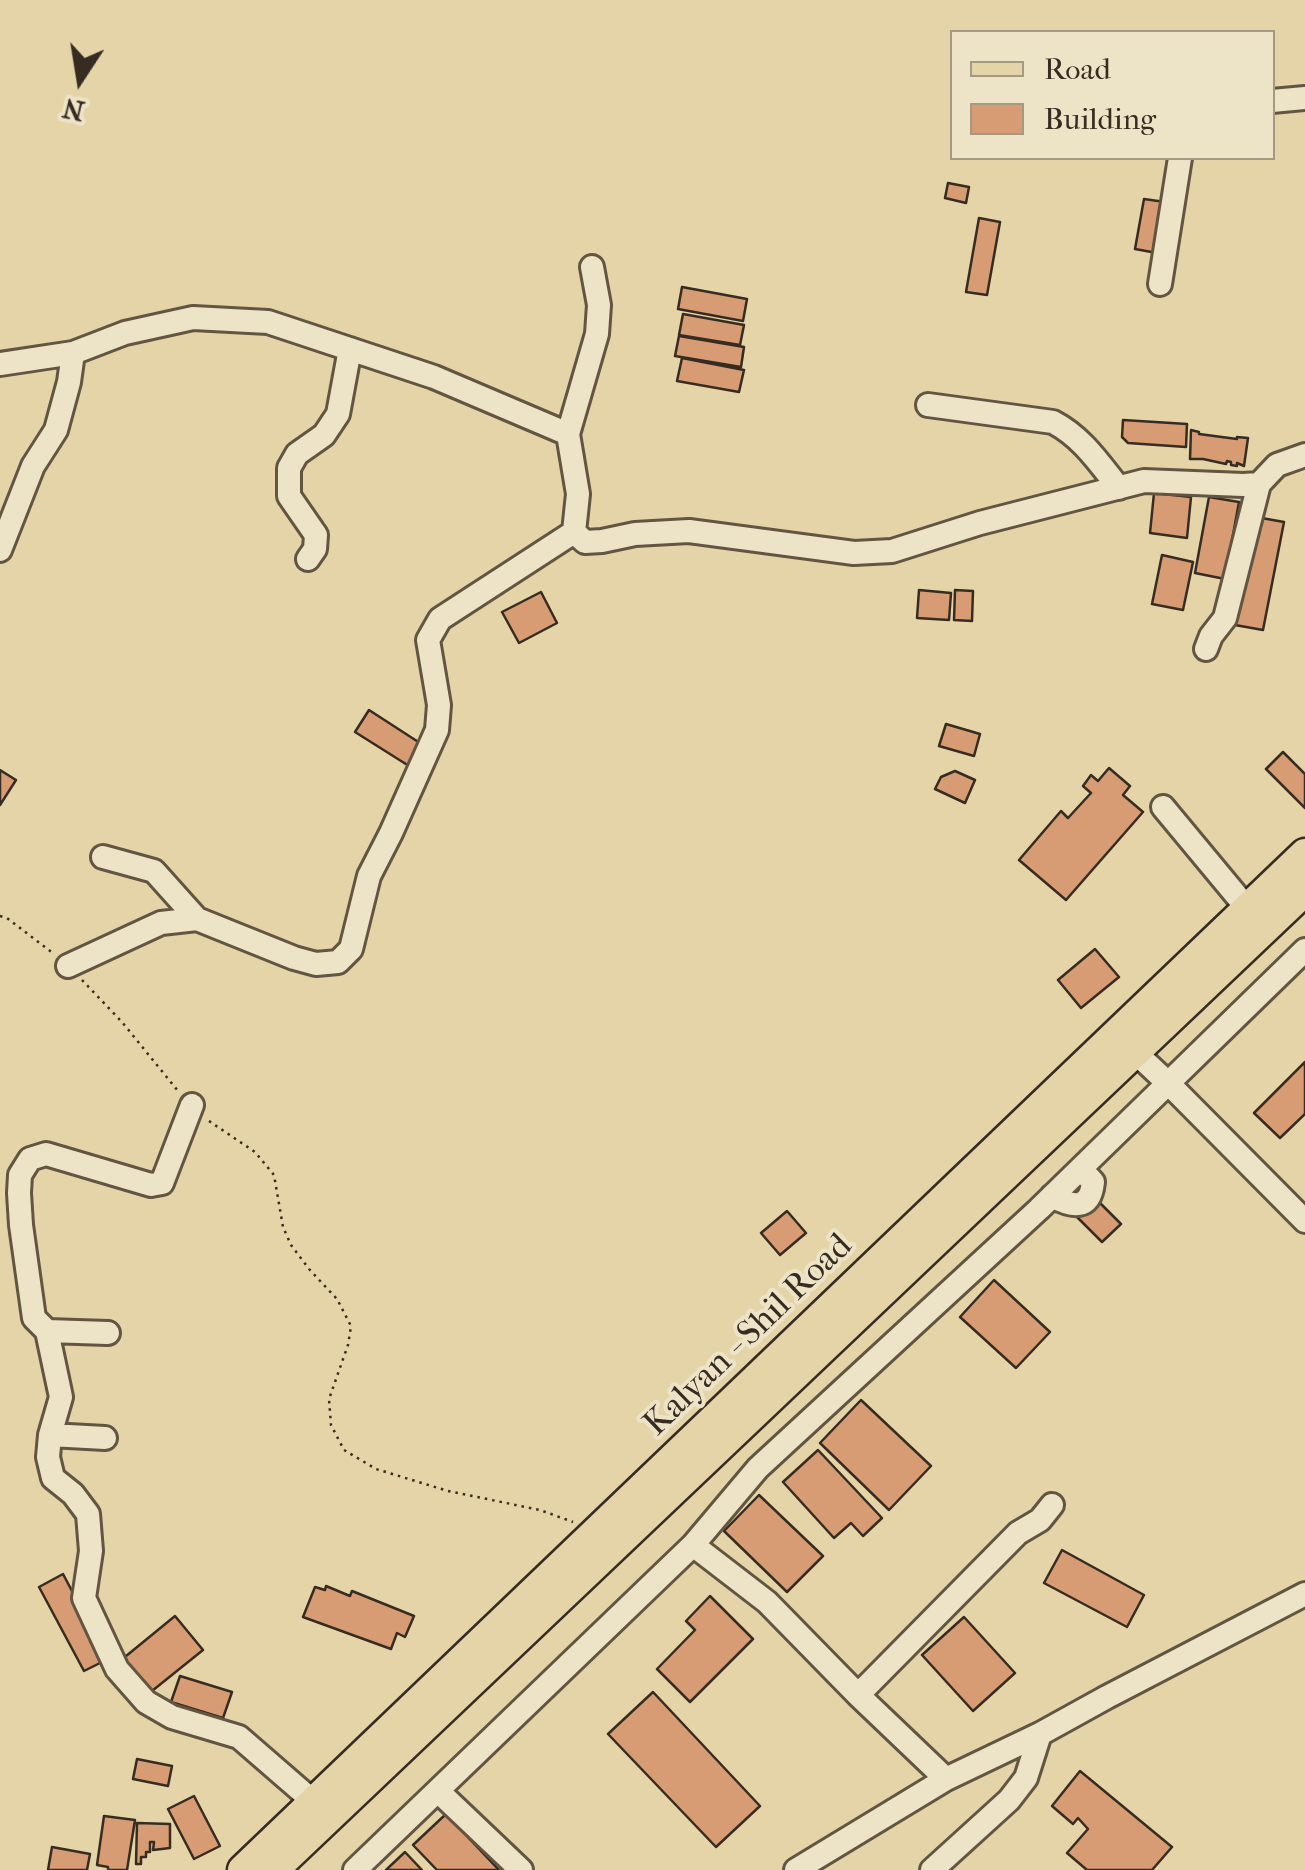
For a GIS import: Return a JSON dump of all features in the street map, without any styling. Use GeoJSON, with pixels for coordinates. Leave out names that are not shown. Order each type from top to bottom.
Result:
{"type":"FeatureCollection","features":[{"type":"Feature","properties":{"kind":"main road","name":"Kalyan - Shil Road"},"geometry":{"type":"LineString","coordinates":[[274,1870],[1256,919],[1305,854]]}},
{"type":"Feature","properties":{"kind":"main road","name":"Kalyan - Shil Road"},"geometry":{"type":"LineString","coordinates":[[1256,919],[1305,890]]}},
{"type":"Feature","properties":{"kind":"main road","name":"Kalyan - Shil Road"},"geometry":{"type":"LineString","coordinates":[[243,1870],[598,1532],[1126,1044]]}},
{"type":"Feature","properties":{"kind":"street"},"geometry":{"type":"LineString","coordinates":[[1275,101],[1305,98]]}},
{"type":"Feature","properties":{"kind":"street"},"geometry":{"type":"LineString","coordinates":[[1160,284],[1180,160]]}},
{"type":"Feature","properties":{"kind":"street"},"geometry":{"type":"LineString","coordinates":[[574,532],[578,494],[568,434],[596,334],[598,305],[592,268]]}},
{"type":"Feature","properties":{"kind":"street"},"geometry":{"type":"LineString","coordinates":[[0,364],[73,353],[125,333],[193,318],[268,322],[434,377],[568,434]]}},
{"type":"Feature","properties":{"kind":"street"},"geometry":{"type":"LineString","coordinates":[[308,559],[315,549],[316,536],[289,496],[289,468],[297,454],[324,436],[338,414],[350,349]]}},
{"type":"Feature","properties":{"kind":"street"},"geometry":{"type":"LineString","coordinates":[[0,550],[33,466],[56,430],[70,382],[73,353]]}},
{"type":"Feature","properties":{"kind":"street"},"geometry":{"type":"LineString","coordinates":[[928,405],[1053,422],[1081,440],[1119,488]]}},
{"type":"Feature","properties":{"kind":"street"},"geometry":{"type":"LineString","coordinates":[[1206,648],[1225,618],[1259,484],[1278,465],[1305,455]]}},
{"type":"Feature","properties":{"kind":"street"},"geometry":{"type":"LineString","coordinates":[[574,532],[585,542],[689,530],[854,553],[892,551],[1144,481],[1259,484]]}},
{"type":"Feature","properties":{"kind":"street"},"geometry":{"type":"LineString","coordinates":[[68,966],[161,923],[198,920],[294,958],[316,964],[338,962],[351,949],[369,876],[437,730],[439,705],[428,640],[432,629],[440,619],[574,532]]}},
{"type":"Feature","properties":{"kind":"street"},"geometry":{"type":"LineString","coordinates":[[1162,807],[1256,919]]}},
{"type":"Feature","properties":{"kind":"street"},"geometry":{"type":"LineString","coordinates":[[102,857],[154,871],[198,920]]}},
{"type":"Feature","properties":{"kind":"street"},"geometry":{"type":"LineString","coordinates":[[355,1870],[693,1544],[758,1468],[1052,1196],[1305,950]]}},
{"type":"Feature","properties":{"kind":"street"},"geometry":{"type":"LineString","coordinates":[[1126,1044],[1305,1221]]}},
{"type":"Feature","properties":{"kind":"street"},"geometry":{"type":"LineString","coordinates":[[192,1105],[162,1183],[151,1185],[46,1154],[30,1159],[20,1175],[34,1318],[47,1331],[61,1397],[48,1458],[53,1478],[88,1514],[90,1551],[84,1598],[117,1669],[146,1702],[172,1717],[239,1737],[314,1802]]}},
{"type":"Feature","properties":{"kind":"street"},"geometry":{"type":"LineString","coordinates":[[47,1331],[108,1333]]}},
{"type":"Feature","properties":{"kind":"street"},"geometry":{"type":"LineString","coordinates":[[50,1435],[105,1438]]}},
{"type":"Feature","properties":{"kind":"street"},"geometry":{"type":"LineString","coordinates":[[858,1695],[1018,1533],[1040,1520],[1052,1506]]}},
{"type":"Feature","properties":{"kind":"street"},"geometry":{"type":"LineString","coordinates":[[693,1544],[767,1602],[946,1779]]}},
{"type":"Feature","properties":{"kind":"street"},"geometry":{"type":"LineString","coordinates":[[796,1870],[946,1779],[1040,1734],[1305,1594]]}},
{"type":"Feature","properties":{"kind":"street"},"geometry":{"type":"LineString","coordinates":[[932,1870],[1009,1800],[1026,1778],[1040,1734]]}},
{"type":"Feature","properties":{"kind":"street"},"geometry":{"type":"LineString","coordinates":[[438,1790],[521,1870]]}},
{"type":"Feature","properties":{"kind":"path"},"geometry":{"type":"LineString","coordinates":[[0,916],[68,966],[202,1116],[255,1152],[274,1174],[283,1227],[291,1244],[338,1299],[351,1326],[330,1399],[331,1425],[344,1450],[376,1469],[448,1491],[540,1510],[598,1532]]}},
{"type":"Feature","properties":{"kind":"building"},"geometry":{"type":"Polygon","coordinates":[[[948,183],[969,187],[966,203],[945,198],[948,183]]]}},
{"type":"Feature","properties":{"kind":"building"},"geometry":{"type":"Polygon","coordinates":[[[1144,199],[1165,202],[1157,253],[1135,249],[1144,199]]]}},
{"type":"Feature","properties":{"kind":"building"},"geometry":{"type":"Polygon","coordinates":[[[979,218],[1000,222],[987,295],[966,292],[979,218]]]}},
{"type":"Feature","properties":{"kind":"building"},"geometry":{"type":"Polygon","coordinates":[[[682,287],[747,299],[743,321],[678,309],[682,287]]]}},
{"type":"Feature","properties":{"kind":"building"},"geometry":{"type":"Polygon","coordinates":[[[683,314],[744,325],[740,345],[679,335],[683,314]]]}},
{"type":"Feature","properties":{"kind":"building"},"geometry":{"type":"Polygon","coordinates":[[[679,336],[744,347],[741,367],[675,356],[679,336]]]}},
{"type":"Feature","properties":{"kind":"building"},"geometry":{"type":"Polygon","coordinates":[[[682,358],[744,370],[739,392],[677,381],[682,358]]]}},
{"type":"Feature","properties":{"kind":"building"},"geometry":{"type":"Polygon","coordinates":[[[1123,420],[1187,424],[1186,447],[1128,443],[1122,437],[1123,420]]]}},
{"type":"Feature","properties":{"kind":"building"},"geometry":{"type":"Polygon","coordinates":[[[1191,430],[1248,438],[1244,466],[1190,459],[1191,430]]]}},
{"type":"Feature","properties":{"kind":"building"},"geometry":{"type":"Polygon","coordinates":[[[1154,493],[1191,497],[1187,538],[1150,533],[1154,493]]]}},
{"type":"Feature","properties":{"kind":"building"},"geometry":{"type":"Polygon","coordinates":[[[1209,497],[1239,502],[1225,579],[1195,573],[1209,497]]]}},
{"type":"Feature","properties":{"kind":"building"},"geometry":{"type":"Polygon","coordinates":[[[1256,517],[1284,522],[1263,630],[1235,625],[1256,517]]]}},
{"type":"Feature","properties":{"kind":"building"},"geometry":{"type":"Polygon","coordinates":[[[1162,555],[1193,562],[1183,610],[1152,604],[1162,555]]]}},
{"type":"Feature","properties":{"kind":"building"},"geometry":{"type":"Polygon","coordinates":[[[919,590],[951,593],[949,620],[917,618],[919,590]]]}},
{"type":"Feature","properties":{"kind":"building"},"geometry":{"type":"Polygon","coordinates":[[[955,590],[973,591],[972,621],[954,620],[955,590]]]}},
{"type":"Feature","properties":{"kind":"building"},"geometry":{"type":"Polygon","coordinates":[[[541,592],[557,623],[519,643],[502,612],[541,592]]]}},
{"type":"Feature","properties":{"kind":"building"},"geometry":{"type":"Polygon","coordinates":[[[369,710],[423,745],[409,766],[355,732],[369,710]]]}},
{"type":"Feature","properties":{"kind":"building"},"geometry":{"type":"Polygon","coordinates":[[[946,724],[980,734],[974,756],[939,746],[946,724]]]}},
{"type":"Feature","properties":{"kind":"building"},"geometry":{"type":"Polygon","coordinates":[[[1283,752],[1305,774],[1305,808],[1266,769],[1283,752]]]}},
{"type":"Feature","properties":{"kind":"building"},"geometry":{"type":"Polygon","coordinates":[[[1109,768],[1130,786],[1123,795],[1143,812],[1066,900],[1019,860],[1061,811],[1068,818],[1091,793],[1083,786],[1091,775],[1098,781],[1109,768]]]}},
{"type":"Feature","properties":{"kind":"building"},"geometry":{"type":"Polygon","coordinates":[[[0,770],[16,780],[0,805],[0,770]]]}},
{"type":"Feature","properties":{"kind":"building"},"geometry":{"type":"Polygon","coordinates":[[[955,771],[975,780],[965,803],[935,789],[941,777],[955,771]]]}},
{"type":"Feature","properties":{"kind":"building"},"geometry":{"type":"Polygon","coordinates":[[[1095,949],[1119,977],[1081,1008],[1058,980],[1095,949]]]}},
{"type":"Feature","properties":{"kind":"building"},"geometry":{"type":"Polygon","coordinates":[[[1305,1062],[1305,1114],[1280,1138],[1254,1113],[1305,1062]]]}},
{"type":"Feature","properties":{"kind":"building"},"geometry":{"type":"Polygon","coordinates":[[[1095,1198],[1121,1224],[1102,1242],[1076,1216],[1095,1198]]]}},
{"type":"Feature","properties":{"kind":"building"},"geometry":{"type":"Polygon","coordinates":[[[787,1211],[806,1233],[780,1255],[761,1233],[787,1211]]]}},
{"type":"Feature","properties":{"kind":"building"},"geometry":{"type":"Polygon","coordinates":[[[994,1280],[1050,1332],[1016,1368],[960,1317],[994,1280]]]}},
{"type":"Feature","properties":{"kind":"building"},"geometry":{"type":"Polygon","coordinates":[[[861,1400],[931,1466],[889,1510],[820,1443],[861,1400]]]}},
{"type":"Feature","properties":{"kind":"building"},"geometry":{"type":"Polygon","coordinates":[[[818,1450],[882,1518],[863,1536],[851,1523],[834,1538],[783,1482],[818,1450]]]}},
{"type":"Feature","properties":{"kind":"building"},"geometry":{"type":"Polygon","coordinates":[[[759,1495],[823,1556],[787,1592],[724,1531],[759,1495]]]}},
{"type":"Feature","properties":{"kind":"building"},"geometry":{"type":"Polygon","coordinates":[[[1062,1550],[1144,1595],[1127,1627],[1044,1583],[1062,1550]]]}},
{"type":"Feature","properties":{"kind":"building"},"geometry":{"type":"Polygon","coordinates":[[[63,1574],[108,1659],[84,1671],[39,1587],[63,1574]]]}},
{"type":"Feature","properties":{"kind":"building"},"geometry":{"type":"Polygon","coordinates":[[[326,1586],[350,1596],[352,1591],[414,1616],[405,1637],[397,1633],[391,1649],[303,1617],[315,1587],[325,1590],[326,1586]]]}},
{"type":"Feature","properties":{"kind":"building"},"geometry":{"type":"Polygon","coordinates":[[[710,1596],[753,1639],[690,1702],[657,1669],[695,1630],[686,1621],[710,1596]]]}},
{"type":"Feature","properties":{"kind":"building"},"geometry":{"type":"Polygon","coordinates":[[[175,1616],[203,1650],[147,1695],[120,1661],[175,1616]]]}},
{"type":"Feature","properties":{"kind":"building"},"geometry":{"type":"Polygon","coordinates":[[[964,1617],[1015,1673],[973,1711],[922,1655],[964,1617]]]}},
{"type":"Feature","properties":{"kind":"building"},"geometry":{"type":"Polygon","coordinates":[[[180,1676],[232,1692],[223,1718],[171,1702],[180,1676]]]}},
{"type":"Feature","properties":{"kind":"building"},"geometry":{"type":"Polygon","coordinates":[[[653,1692],[760,1806],[716,1847],[608,1734],[653,1692]]]}},
{"type":"Feature","properties":{"kind":"building"},"geometry":{"type":"Polygon","coordinates":[[[137,1759],[172,1766],[168,1786],[133,1779],[137,1759]]]}},
{"type":"Feature","properties":{"kind":"building"},"geometry":{"type":"Polygon","coordinates":[[[1080,1771],[1172,1847],[1152,1870],[1087,1870],[1067,1853],[1088,1829],[1078,1818],[1073,1824],[1052,1806],[1080,1771]]]}},
{"type":"Feature","properties":{"kind":"building"},"geometry":{"type":"Polygon","coordinates":[[[194,1796],[220,1846],[194,1859],[168,1809],[194,1796]]]}},
{"type":"Feature","properties":{"kind":"building"},"geometry":{"type":"Polygon","coordinates":[[[446,1814],[499,1870],[437,1870],[413,1845],[446,1814]]]}},
{"type":"Feature","properties":{"kind":"building"},"geometry":{"type":"Polygon","coordinates":[[[104,1816],[135,1820],[127,1870],[108,1870],[97,1865],[104,1816]]]}},
{"type":"Feature","properties":{"kind":"building"},"geometry":{"type":"Polygon","coordinates":[[[137,1823],[170,1824],[170,1848],[153,1850],[154,1842],[150,1842],[150,1852],[141,1857],[141,1864],[136,1864],[137,1823]]]}},
{"type":"Feature","properties":{"kind":"building"},"geometry":{"type":"Polygon","coordinates":[[[52,1847],[90,1854],[87,1870],[48,1870],[52,1847]]]}},
{"type":"Feature","properties":{"kind":"building"},"geometry":{"type":"Polygon","coordinates":[[[405,1852],[422,1870],[386,1870],[405,1852]]]}}]}
